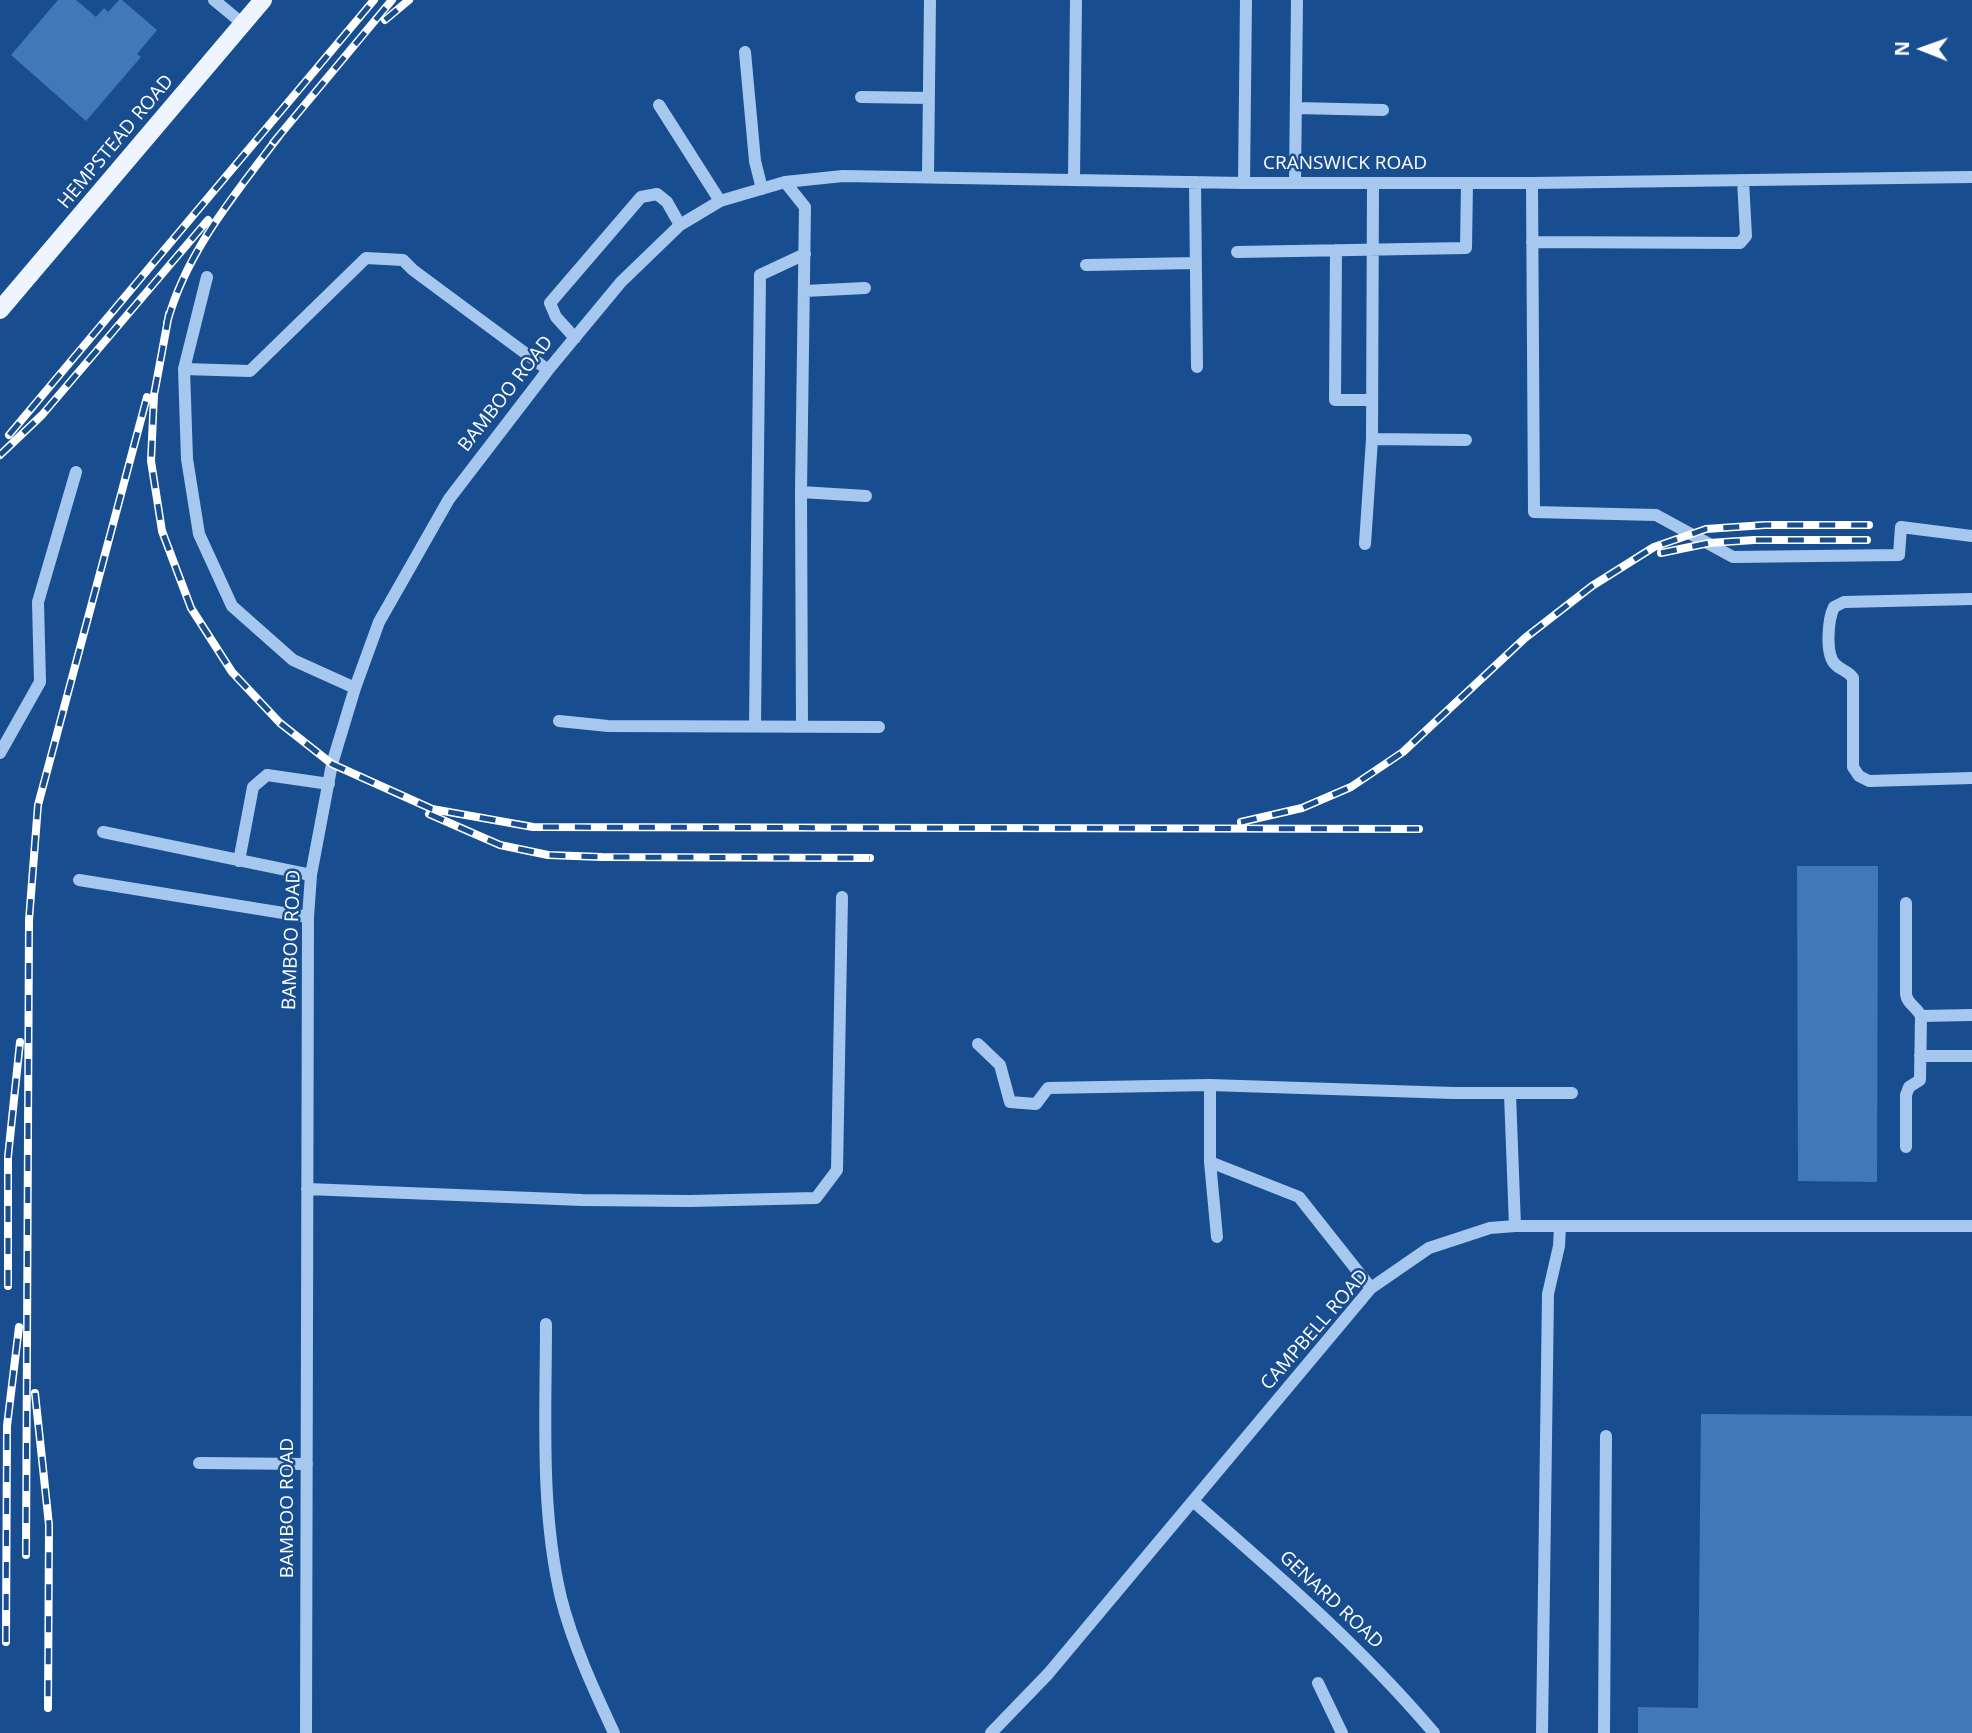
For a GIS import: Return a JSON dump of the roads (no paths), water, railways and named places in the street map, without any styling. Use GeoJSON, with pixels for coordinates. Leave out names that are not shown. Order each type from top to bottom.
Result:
{"type":"FeatureCollection","features":[{"type":"Feature","properties":{"kind":"main road","name":"HEMPSTEAD ROAD"},"geometry":{"type":"LineString","coordinates":[[0,310],[263,0]]}},
{"type":"Feature","properties":{"kind":"street"},"geometry":{"type":"LineString","coordinates":[[215,0],[243,24]]}},
{"type":"Feature","properties":{"kind":"street"},"geometry":{"type":"LineString","coordinates":[[928,176],[930,0]]}},
{"type":"Feature","properties":{"kind":"street"},"geometry":{"type":"LineString","coordinates":[[1074,179],[1076,0]]}},
{"type":"Feature","properties":{"kind":"street"},"geometry":{"type":"LineString","coordinates":[[1244,183],[1246,0]]}},
{"type":"Feature","properties":{"kind":"street"},"geometry":{"type":"LineString","coordinates":[[1295,183],[1297,0]]}},
{"type":"Feature","properties":{"kind":"street"},"geometry":{"type":"LineString","coordinates":[[745,52],[755,161],[762,189]]}},
{"type":"Feature","properties":{"kind":"street"},"geometry":{"type":"LineString","coordinates":[[861,97],[929,98]]}},
{"type":"Feature","properties":{"kind":"street"},"geometry":{"type":"LineString","coordinates":[[659,105],[720,201]]}},
{"type":"Feature","properties":{"kind":"street"},"geometry":{"type":"LineString","coordinates":[[1296,108],[1383,110]]}},
{"type":"Feature","properties":{"kind":"street","name":"CRANSWICK ROAD"},"geometry":{"type":"LineString","coordinates":[[720,201],[785,182],[843,176],[1244,183],[1532,183],[1972,177]]}},
{"type":"Feature","properties":{"kind":"street"},"geometry":{"type":"LineString","coordinates":[[1532,242],[1740,243],[1746,236],[1744,180]]}},
{"type":"Feature","properties":{"kind":"street"},"geometry":{"type":"LineString","coordinates":[[785,182],[805,207],[801,492],[802,725]]}},
{"type":"Feature","properties":{"kind":"street"},"geometry":{"type":"LineString","coordinates":[[1195,182],[1196,367]]}},
{"type":"Feature","properties":{"kind":"street"},"geometry":{"type":"LineString","coordinates":[[1365,544],[1372,439],[1373,183]]}},
{"type":"Feature","properties":{"kind":"street"},"geometry":{"type":"LineString","coordinates":[[1237,252],[1466,248],[1467,183]]}},
{"type":"Feature","properties":{"kind":"street"},"geometry":{"type":"LineString","coordinates":[[1532,183],[1534,512],[1656,515],[1733,557],[1899,555],[1901,527],[1972,536]]}},
{"type":"Feature","properties":{"kind":"street"},"geometry":{"type":"LineString","coordinates":[[575,338],[556,317],[550,303],[641,197],[657,194],[667,202],[680,225]]}},
{"type":"Feature","properties":{"kind":"street","name":"BAMBOO ROAD"},"geometry":{"type":"LineString","coordinates":[[306,1733],[308,917],[311,875],[328,784],[355,688],[379,622],[449,499],[548,370],[621,282],[680,225],[720,201]]}},
{"type":"Feature","properties":{"kind":"street"},"geometry":{"type":"LineString","coordinates":[[1336,250],[1335,400],[1372,400]]}},
{"type":"Feature","properties":{"kind":"street"},"geometry":{"type":"LineString","coordinates":[[755,725],[760,275],[805,254]]}},
{"type":"Feature","properties":{"kind":"street"},"geometry":{"type":"LineString","coordinates":[[184,369],[250,370],[366,258],[403,260],[412,270],[548,370]]}},
{"type":"Feature","properties":{"kind":"street"},"geometry":{"type":"LineString","coordinates":[[1086,265],[1196,263]]}},
{"type":"Feature","properties":{"kind":"street"},"geometry":{"type":"LineString","coordinates":[[207,277],[184,369],[187,459],[200,534],[232,606],[293,660],[355,688]]}},
{"type":"Feature","properties":{"kind":"street"},"geometry":{"type":"LineString","coordinates":[[805,291],[865,288]]}},
{"type":"Feature","properties":{"kind":"street"},"geometry":{"type":"LineString","coordinates":[[1372,439],[1466,440]]}},
{"type":"Feature","properties":{"kind":"street"},"geometry":{"type":"LineString","coordinates":[[0,753],[40,682],[38,602],[76,472]]}},
{"type":"Feature","properties":{"kind":"street"},"geometry":{"type":"LineString","coordinates":[[801,492],[866,496]]}},
{"type":"Feature","properties":{"kind":"street"},"geometry":{"type":"LineString","coordinates":[[1972,598],[1844,602],[1834,607],[1829,617],[1830,656],[1834,664],[1849,672],[1853,678],[1853,767],[1859,776],[1869,782],[1972,778]]}},
{"type":"Feature","properties":{"kind":"street"},"geometry":{"type":"LineString","coordinates":[[559,721],[608,726],[879,727]]}},
{"type":"Feature","properties":{"kind":"street"},"geometry":{"type":"LineString","coordinates":[[239,861],[253,787],[267,775],[328,784]]}},
{"type":"Feature","properties":{"kind":"street"},"geometry":{"type":"LineString","coordinates":[[103,832],[311,875]]}},
{"type":"Feature","properties":{"kind":"street"},"geometry":{"type":"LineString","coordinates":[[79,880],[308,917]]}},
{"type":"Feature","properties":{"kind":"street"},"geometry":{"type":"LineString","coordinates":[[307,1189],[582,1200],[816,1198],[837,1170],[842,897]]}},
{"type":"Feature","properties":{"kind":"street"},"geometry":{"type":"LineString","coordinates":[[1906,903],[1906,995],[1921,1016],[1920,1080],[1909,1087],[1906,1096],[1906,1147]]}},
{"type":"Feature","properties":{"kind":"street"},"geometry":{"type":"LineString","coordinates":[[1921,1016],[1972,1015]]}},
{"type":"Feature","properties":{"kind":"street"},"geometry":{"type":"LineString","coordinates":[[978,1044],[1000,1065],[1010,1102],[1036,1104],[1048,1088],[1210,1085],[1510,1094],[1572,1093]]}},
{"type":"Feature","properties":{"kind":"street"},"geometry":{"type":"LineString","coordinates":[[1920,1056],[1972,1056]]}},
{"type":"Feature","properties":{"kind":"street"},"geometry":{"type":"LineString","coordinates":[[1210,1085],[1210,1162],[1217,1237]]}},
{"type":"Feature","properties":{"kind":"street"},"geometry":{"type":"LineString","coordinates":[[1510,1094],[1514,1226]]}},
{"type":"Feature","properties":{"kind":"street"},"geometry":{"type":"LineString","coordinates":[[1210,1162],[1299,1197],[1371,1288]]}},
{"type":"Feature","properties":{"kind":"street","name":"CAMPBELL ROAD"},"geometry":{"type":"LineString","coordinates":[[991,1733],[1048,1674],[1371,1288],[1429,1248],[1490,1228],[1514,1226],[1972,1226]]}},
{"type":"Feature","properties":{"kind":"street"},"geometry":{"type":"LineString","coordinates":[[1542,1733],[1548,1294],[1559,1246],[1560,1226]]}},
{"type":"Feature","properties":{"kind":"street"},"geometry":{"type":"LineString","coordinates":[[546,1324],[546,1454],[551,1538],[561,1598],[582,1661],[614,1733]]}},
{"type":"Feature","properties":{"kind":"street"},"geometry":{"type":"LineString","coordinates":[[1604,1733],[1606,1436]]}},
{"type":"Feature","properties":{"kind":"street"},"geometry":{"type":"LineString","coordinates":[[199,1462],[307,1464]]}},
{"type":"Feature","properties":{"kind":"street","name":"GENARD ROAD"},"geometry":{"type":"LineString","coordinates":[[1194,1502],[1290,1586],[1399,1692],[1434,1733]]}},
{"type":"Feature","properties":{"kind":"street"},"geometry":{"type":"LineString","coordinates":[[1318,1683],[1342,1733]]}},
{"type":"Feature","properties":{"kind":"railway"},"geometry":{"type":"LineString","coordinates":[[9,435],[374,0]]}},
{"type":"Feature","properties":{"kind":"railway"},"geometry":{"type":"LineString","coordinates":[[273,143],[392,0]]}},
{"type":"Feature","properties":{"kind":"railway"},"geometry":{"type":"LineString","coordinates":[[385,20],[409,0]]}},
{"type":"Feature","properties":{"kind":"railway"},"geometry":{"type":"LineString","coordinates":[[167,323],[175,297],[199,248],[229,202],[279,136]]}},
{"type":"Feature","properties":{"kind":"railway"},"geometry":{"type":"LineString","coordinates":[[0,455],[42,415],[208,220]]}},
{"type":"Feature","properties":{"kind":"railway"},"geometry":{"type":"LineString","coordinates":[[169,314],[154,395],[151,461],[162,531],[191,608],[232,672],[280,723],[332,764],[432,809],[533,827],[1419,829]]}},
{"type":"Feature","properties":{"kind":"railway"},"geometry":{"type":"LineString","coordinates":[[26,1555],[29,920],[38,805],[147,397]]}},
{"type":"Feature","properties":{"kind":"railway"},"geometry":{"type":"LineString","coordinates":[[1241,822],[1302,808],[1351,787],[1403,752],[1525,638],[1592,586],[1654,547],[1706,529],[1765,525],[1869,525]]}},
{"type":"Feature","properties":{"kind":"railway"},"geometry":{"type":"LineString","coordinates":[[1661,553],[1709,543],[1754,540],[1867,540]]}},
{"type":"Feature","properties":{"kind":"railway"},"geometry":{"type":"LineString","coordinates":[[429,814],[500,845],[548,855],[870,858]]}},
{"type":"Feature","properties":{"kind":"railway"},"geometry":{"type":"LineString","coordinates":[[8,1286],[8,1157],[20,1042]]}},
{"type":"Feature","properties":{"kind":"railway"},"geometry":{"type":"LineString","coordinates":[[6,1642],[7,1426],[19,1327]]}},
{"type":"Feature","properties":{"kind":"railway"},"geometry":{"type":"LineString","coordinates":[[35,1393],[49,1525],[48,1708]]}}]}
